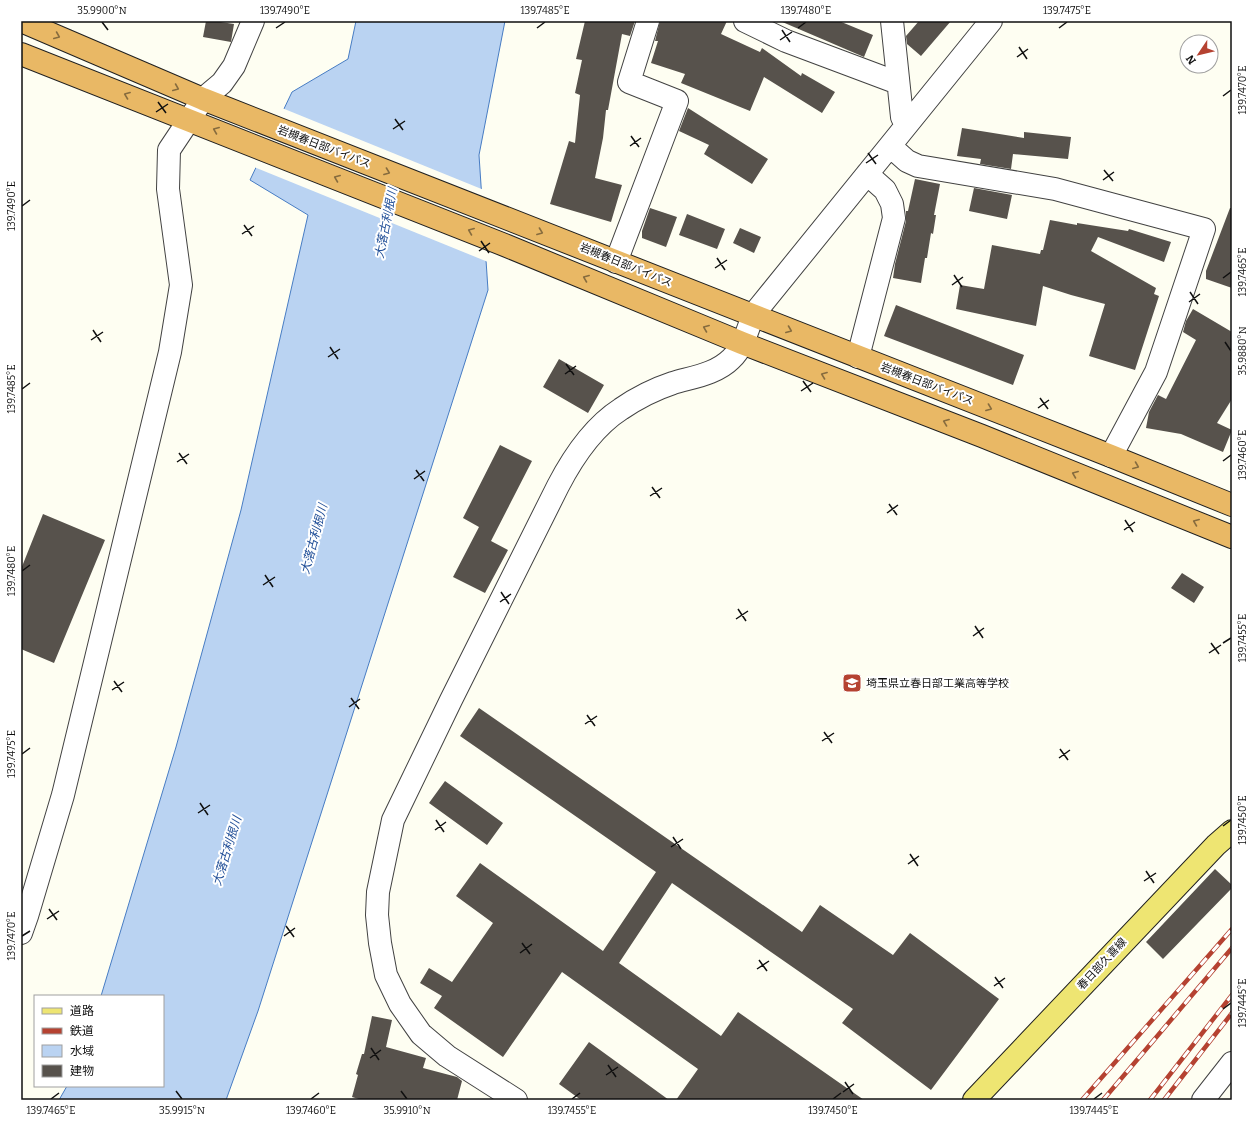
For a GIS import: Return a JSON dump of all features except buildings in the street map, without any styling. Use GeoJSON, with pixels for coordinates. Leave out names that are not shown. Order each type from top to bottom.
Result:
{"type":"FeatureCollection","features":[{"type":"Feature","properties":{"kind":"highway","name":"岩槻春日部バイパス"},"geometry":{"type":"LineString","coordinates":[[21,21],[247,117],[753,315],[1232,505]]}},
{"type":"Feature","properties":{"kind":"highway"},"geometry":{"type":"LineString","coordinates":[[21,54],[244,141],[507,246],[742,343],[982,436],[1232,537]]}},
{"type":"Feature","properties":{"kind":"main road","name":"春日部久喜線"},"geometry":{"type":"LineString","coordinates":[[974,1100],[1216,845],[1232,831]]}},
{"type":"Feature","properties":{"kind":"street"},"geometry":{"type":"LineString","coordinates":[[21,933],[63,795],[170,352],[181,285],[168,189],[169,150],[203,99],[222,83],[234,66],[252,21]]}},
{"type":"Feature","properties":{"kind":"street"},"geometry":{"type":"LineString","coordinates":[[616,262],[677,101],[630,82],[648,21]]}},
{"type":"Feature","properties":{"kind":"street"},"geometry":{"type":"LineString","coordinates":[[744,21],[786,41],[898,83]]}},
{"type":"Feature","properties":{"kind":"street"},"geometry":{"type":"LineString","coordinates":[[892,21],[902,117],[906,126]]}},
{"type":"Feature","properties":{"kind":"street"},"geometry":{"type":"LineString","coordinates":[[516,1100],[447,1056],[421,1034],[400,1004],[386,975],[377,915],[378,892],[393,820],[450,700],[554,493],[567,468],[584,444],[600,426],[620,409],[644,395],[720,368],[732,358],[742,343],[753,315],[991,21]]}},
{"type":"Feature","properties":{"kind":"street"},"geometry":{"type":"LineString","coordinates":[[890,146],[907,161],[918,166],[1055,189],[1204,229],[1156,372],[1110,456]]}},
{"type":"Feature","properties":{"kind":"street"},"geometry":{"type":"LineString","coordinates":[[858,357],[894,218],[892,204],[885,190],[867,174]]}},
{"type":"Feature","properties":{"kind":"street"},"geometry":{"type":"LineString","coordinates":[[1203,1100],[1232,1063]]}},
{"type":"Feature","properties":{"kind":"water","name":"大落古利根川"},"geometry":{"type":"Polygon","coordinates":[[[356,21],[505,21],[479,155],[488,290],[258,1011],[226,1100],[59,1100],[66,1087],[164,1087],[164,995],[101,995],[176,747],[241,510],[308,215],[250,180],[292,92],[348,59],[356,21]]]}},
{"type":"Feature","properties":{"kind":"pier"},"geometry":{"type":"Polygon","coordinates":[[[282,108],[484,190],[488,262],[254,167],[282,108]]]}},
{"type":"Feature","properties":{"kind":"railway"},"geometry":{"type":"LineString","coordinates":[[1082,1100],[1232,929]]}},
{"type":"Feature","properties":{"kind":"railway"},"geometry":{"type":"LineString","coordinates":[[1103,1100],[1232,948]]}},
{"type":"Feature","properties":{"kind":"railway"},"geometry":{"type":"LineString","coordinates":[[1150,1100],[1232,995]]}},
{"type":"Feature","properties":{"kind":"railway"},"geometry":{"type":"LineString","coordinates":[[1164,1100],[1232,1013]]}},
{"type":"Feature","properties":{"kind":"place","name":"埼玉県立春日部工業高等学校"},"geometry":{"type":"Point","coordinates":[852,683]}}]}
